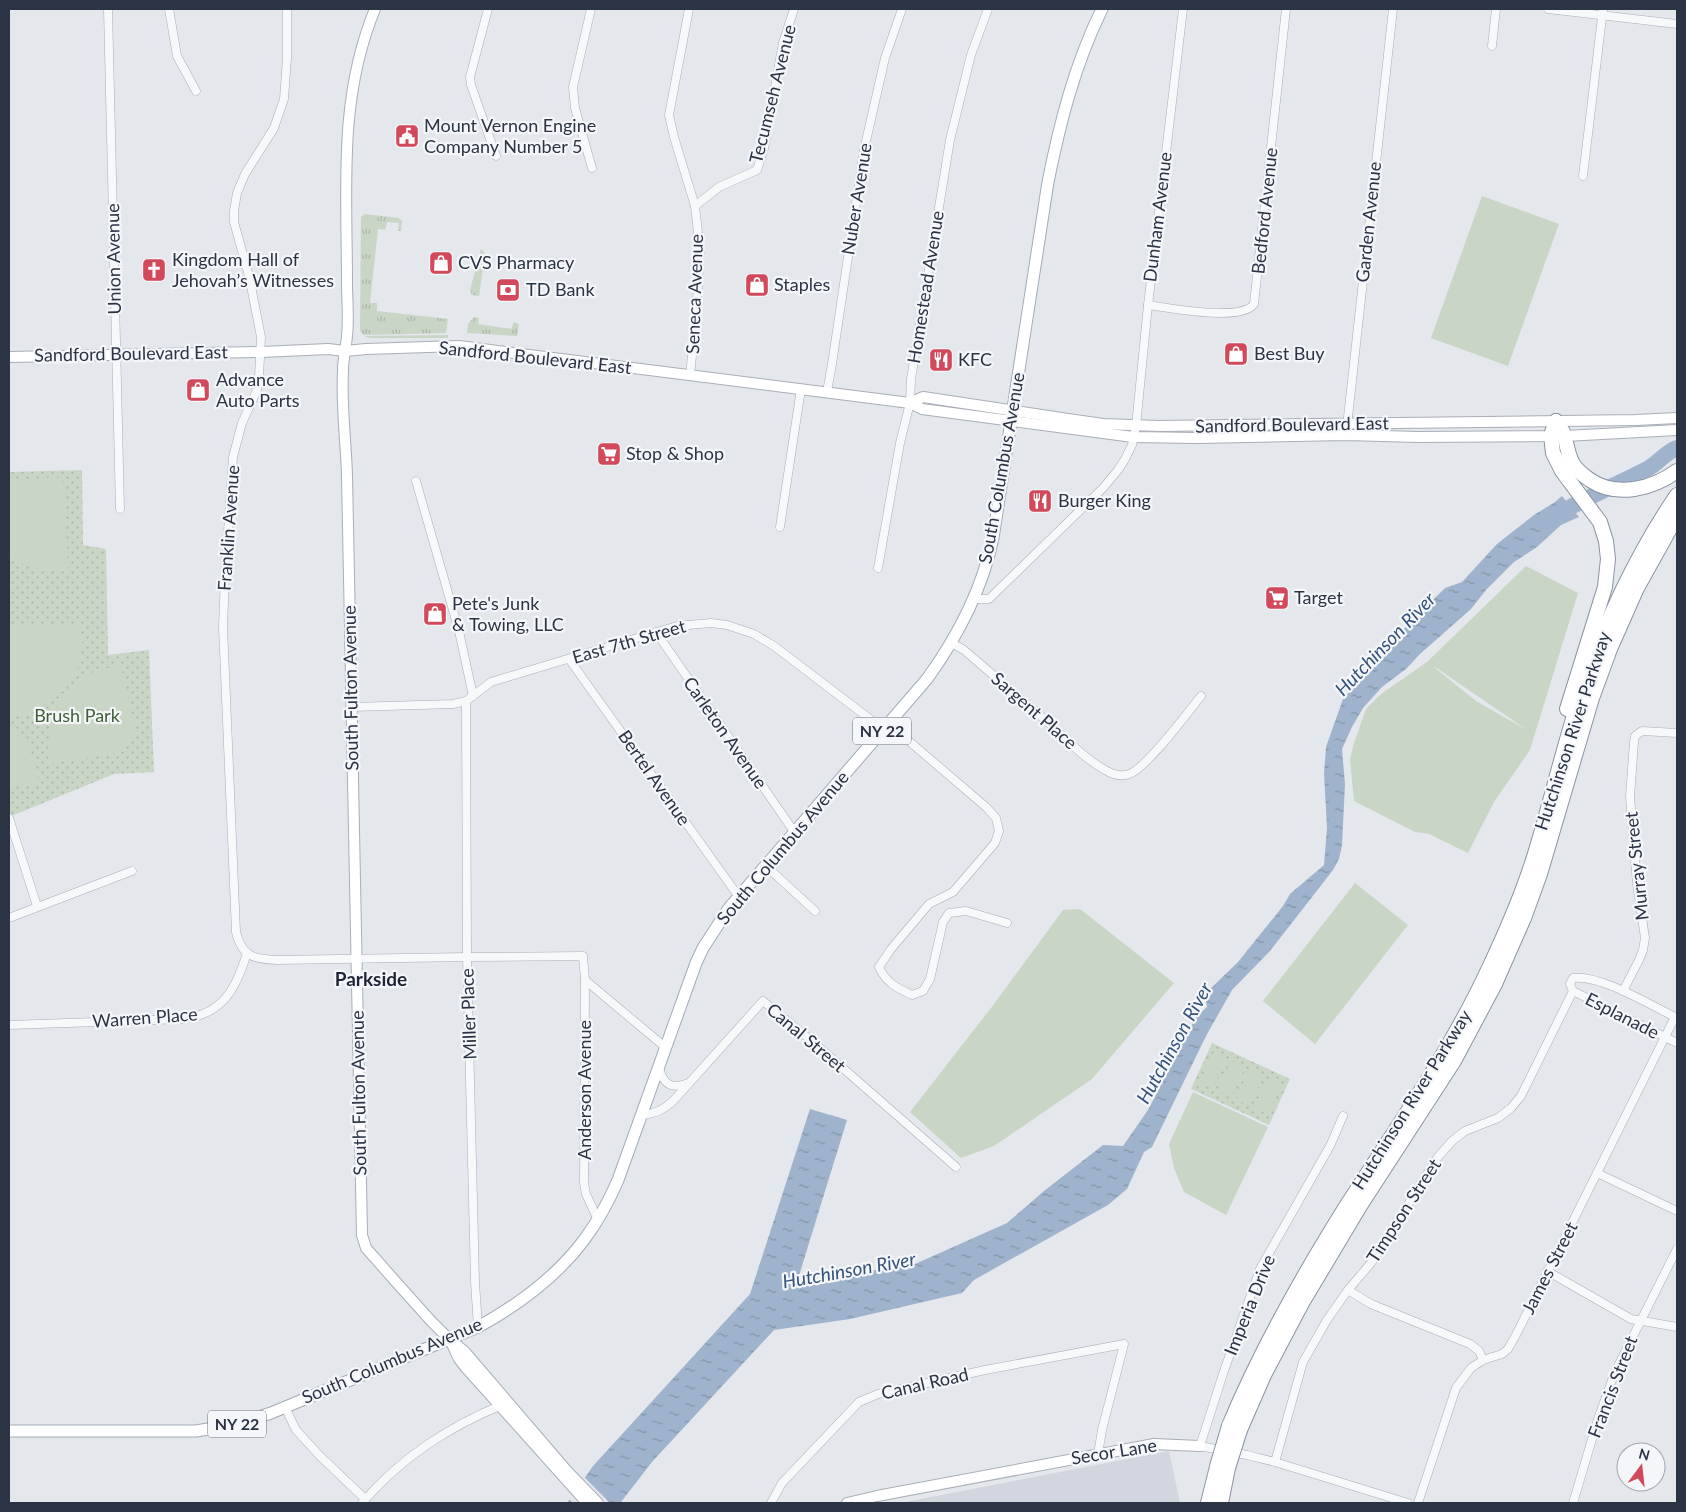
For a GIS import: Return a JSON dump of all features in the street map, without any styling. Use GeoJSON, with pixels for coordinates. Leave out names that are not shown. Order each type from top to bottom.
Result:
{"type":"FeatureCollection","features":[{"type":"Feature","properties":{"kind":"highway"},"geometry":{"type":"LineString","coordinates":[[1538,844],[1542,804],[1569,701],[1607,577],[1608,559],[1606,541],[1600,522],[1571,472],[1553,453],[1550,435],[1556,420]]}},
{"type":"Feature","properties":{"kind":"highway"},"geometry":{"type":"LineString","coordinates":[[1556,420],[1565,436],[1571,472]]}},
{"type":"Feature","properties":{"kind":"highway"},"geometry":{"type":"LineString","coordinates":[[1571,472],[1603,486],[1617,489],[1634,489],[1655,484],[1677,471]]}},
{"type":"Feature","properties":{"kind":"highway","name":"Hutchinson River Parkway"},"geometry":{"type":"LineString","coordinates":[[1208,1503],[1223,1466],[1256,1366],[1310,1266],[1346,1206],[1432,1074],[1465,1017],[1511,919],[1538,844],[1580,697],[1606,626],[1643,551],[1677,495]]}},
{"type":"Feature","properties":{"kind":"highway","name":"Hutchinson River Parkway"},"geometry":{"type":"LineString","coordinates":[[1235,1428],[1322,1269],[1454,1061],[1496,984],[1540,874],[1592,698],[1610,649],[1640,581],[1677,516]]}},
{"type":"Feature","properties":{"kind":"highway","name":"Hutchinson River Parkway"},"geometry":{"type":"LineString","coordinates":[[1221,1503],[1223,1466]]}},
{"type":"Feature","properties":{"kind":"main road","name":"South Columbus Avenue"},"geometry":{"type":"LineString","coordinates":[[9,1431],[196,1431],[246,1422],[478,1327],[514,1304],[546,1279],[574,1251],[598,1220],[618,1180],[658,1065],[702,948],[738,897],[927,679],[952,643],[974,599],[993,538],[1048,182],[1055,148],[1076,70],[1102,9]]}},
{"type":"Feature","properties":{"kind":"street","name":"Union Avenue"},"geometry":{"type":"LineString","coordinates":[[108,9],[120,509]]}},
{"type":"Feature","properties":{"kind":"street"},"geometry":{"type":"LineString","coordinates":[[169,9],[177,56],[196,91]]}},
{"type":"Feature","properties":{"kind":"street","name":"Franklin Avenue"},"geometry":{"type":"LineString","coordinates":[[247,953],[238,942],[236,932],[223,627],[233,457],[242,423],[257,390],[261,337],[257,308],[234,222],[234,211],[237,193],[245,174],[274,128],[284,100],[288,58],[287,9]]}},
{"type":"Feature","properties":{"kind":"street","name":"South Fulton Avenue"},"geometry":{"type":"LineString","coordinates":[[375,9],[356,64],[347,126],[347,334],[342,369],[348,476],[360,1181],[364,1242],[366,1248],[396,1282],[449,1339],[465,1352],[504,1404],[587,1503]]}},
{"type":"Feature","properties":{"kind":"street"},"geometry":{"type":"LineString","coordinates":[[488,9],[470,77],[471,85],[496,156]]}},
{"type":"Feature","properties":{"kind":"street"},"geometry":{"type":"LineString","coordinates":[[591,9],[573,87],[575,108],[592,168]]}},
{"type":"Feature","properties":{"kind":"street","name":"Seneca Avenue"},"geometry":{"type":"LineString","coordinates":[[689,9],[669,115],[695,206],[700,250],[690,375]]}},
{"type":"Feature","properties":{"kind":"street","name":"Tecumseh Avenue"},"geometry":{"type":"LineString","coordinates":[[695,206],[719,187],[757,170],[764,148],[783,43],[794,9]]}},
{"type":"Feature","properties":{"kind":"street","name":"Nuber Avenue"},"geometry":{"type":"LineString","coordinates":[[826,392],[832,364],[864,150],[885,58],[902,9]]}},
{"type":"Feature","properties":{"kind":"street","name":"Homestead Avenue"},"geometry":{"type":"LineString","coordinates":[[878,568],[900,443],[910,403],[911,379],[950,140],[971,55],[988,9]]}},
{"type":"Feature","properties":{"kind":"street","name":"Dunham Avenue"},"geometry":{"type":"LineString","coordinates":[[974,599],[989,599],[1103,488],[1118,470],[1132,445],[1136,426],[1148,305],[1183,9]]}},
{"type":"Feature","properties":{"kind":"street","name":"Bedford Avenue"},"geometry":{"type":"LineString","coordinates":[[1148,305],[1228,314],[1243,312],[1254,304],[1286,9]]}},
{"type":"Feature","properties":{"kind":"street","name":"Garden Avenue"},"geometry":{"type":"LineString","coordinates":[[1346,430],[1392,9]]}},
{"type":"Feature","properties":{"kind":"street"},"geometry":{"type":"LineString","coordinates":[[1492,46],[1496,9]]}},
{"type":"Feature","properties":{"kind":"street"},"geometry":{"type":"LineString","coordinates":[[1548,9],[1602,11],[1677,24]]}},
{"type":"Feature","properties":{"kind":"street"},"geometry":{"type":"LineString","coordinates":[[1583,176],[1602,11]]}},
{"type":"Feature","properties":{"kind":"street","name":"Sandford Boulevard East"},"geometry":{"type":"LineString","coordinates":[[9,357],[328,349],[345,351],[366,348],[459,346],[910,403],[923,397],[973,404],[1012,417],[1133,437],[1198,438],[1556,420],[1677,417]]}},
{"type":"Feature","properties":{"kind":"street"},"geometry":{"type":"LineString","coordinates":[[780,527],[801,389]]}},
{"type":"Feature","properties":{"kind":"street","name":"Sandford Boulevard East"},"geometry":{"type":"LineString","coordinates":[[1012,417],[1136,426],[1346,430],[1418,437],[1565,436],[1677,430]]}},
{"type":"Feature","properties":{"kind":"street"},"geometry":{"type":"LineString","coordinates":[[1677,417],[1677,426]]}},
{"type":"Feature","properties":{"kind":"street","name":"Miller Place"},"geometry":{"type":"LineString","coordinates":[[416,481],[459,631],[469,698],[467,956],[475,1282],[478,1327]]}},
{"type":"Feature","properties":{"kind":"street","name":"East 7th Street"},"geometry":{"type":"LineString","coordinates":[[352,707],[453,704],[469,698],[491,682],[656,632],[677,626],[711,623],[728,625],[754,634],[774,646],[886,727],[986,807],[996,818],[999,831],[995,843],[953,892],[930,904],[891,949],[879,967],[884,978],[895,987],[912,995],[922,991],[930,979],[943,922],[949,913],[966,911],[1007,923]]}},
{"type":"Feature","properties":{"kind":"street","name":"Carleton Avenue"},"geometry":{"type":"LineString","coordinates":[[656,632],[795,833]]}},
{"type":"Feature","properties":{"kind":"street","name":"Sargent Place"},"geometry":{"type":"LineString","coordinates":[[952,643],[964,650],[1084,755],[1105,770],[1118,775],[1128,775],[1138,770],[1201,696]]}},
{"type":"Feature","properties":{"kind":"street","name":"Bertel Avenue"},"geometry":{"type":"LineString","coordinates":[[569,659],[738,897]]}},
{"type":"Feature","properties":{"kind":"street","name":"Murray Street"},"geometry":{"type":"LineString","coordinates":[[1623,991],[1644,950],[1645,938],[1636,884],[1630,796],[1635,736],[1638,732],[1642,731],[1677,733]]}},
{"type":"Feature","properties":{"kind":"street"},"geometry":{"type":"LineString","coordinates":[[9,818],[37,906]]}},
{"type":"Feature","properties":{"kind":"street"},"geometry":{"type":"LineString","coordinates":[[766,866],[815,911]]}},
{"type":"Feature","properties":{"kind":"street"},"geometry":{"type":"LineString","coordinates":[[9,918],[132,871]]}},
{"type":"Feature","properties":{"kind":"street"},"geometry":{"type":"LineString","coordinates":[[247,953],[259,959],[277,960],[467,956]]}},
{"type":"Feature","properties":{"kind":"street","name":"Warren Place"},"geometry":{"type":"LineString","coordinates":[[9,1026],[197,1017],[208,1013],[226,997],[240,974],[247,953]]}},
{"type":"Feature","properties":{"kind":"street","name":"Anderson Avenue"},"geometry":{"type":"LineString","coordinates":[[467,956],[583,956],[585,980],[584,1183],[586,1194],[598,1220]]}},
{"type":"Feature","properties":{"kind":"street","name":"Esplanade"},"geometry":{"type":"LineString","coordinates":[[1676,1018],[1623,991],[1592,978],[1573,978],[1570,984],[1573,991],[1677,1043]]}},
{"type":"Feature","properties":{"kind":"street"},"geometry":{"type":"LineString","coordinates":[[585,980],[665,1047]]}},
{"type":"Feature","properties":{"kind":"street","name":"Timpson Street"},"geometry":{"type":"LineString","coordinates":[[1276,1462],[1303,1362],[1327,1320],[1348,1290],[1371,1263],[1438,1157],[1452,1141],[1465,1132],[1498,1118],[1511,1108],[1521,1096],[1573,991]]}},
{"type":"Feature","properties":{"kind":"street","name":"Canal Street"},"geometry":{"type":"LineString","coordinates":[[641,1115],[661,1111],[673,1101],[763,1001],[813,1042],[956,1167]]}},
{"type":"Feature","properties":{"kind":"street","name":"James Street"},"geometry":{"type":"LineString","coordinates":[[1418,1503],[1452,1397],[1465,1375],[1477,1364],[1502,1354],[1508,1349],[1676,1018]]}},
{"type":"Feature","properties":{"kind":"street"},"geometry":{"type":"LineString","coordinates":[[658,1065],[662,1077],[668,1084],[678,1087],[689,1084]]}},
{"type":"Feature","properties":{"kind":"street","name":"Imperia Drive"},"geometry":{"type":"LineString","coordinates":[[1200,1446],[1222,1374],[1260,1269],[1330,1146],[1343,1116]]}},
{"type":"Feature","properties":{"kind":"street"},"geometry":{"type":"LineString","coordinates":[[1597,1173],[1677,1211]]}},
{"type":"Feature","properties":{"kind":"street","name":"Francis Street"},"geometry":{"type":"LineString","coordinates":[[1573,1503],[1618,1365],[1677,1249]]}},
{"type":"Feature","properties":{"kind":"street"},"geometry":{"type":"LineString","coordinates":[[1547,1271],[1631,1319],[1677,1327]]}},
{"type":"Feature","properties":{"kind":"street"},"geometry":{"type":"LineString","coordinates":[[1348,1290],[1371,1304],[1470,1344],[1480,1351],[1483,1360]]}},
{"type":"Feature","properties":{"kind":"street","name":"Canal Road"},"geometry":{"type":"LineString","coordinates":[[771,1503],[782,1483],[859,1402],[878,1394],[1124,1344],[1102,1430],[1098,1454]]}},
{"type":"Feature","properties":{"kind":"street"},"geometry":{"type":"LineString","coordinates":[[285,1407],[296,1430],[364,1501],[417,1450],[457,1426],[504,1404]]}},
{"type":"Feature","properties":{"kind":"street","name":"Secor Lane"},"geometry":{"type":"LineString","coordinates":[[847,1503],[1154,1444],[1200,1446],[1276,1462],[1408,1503]]}},
{"type":"Feature","properties":{"kind":"street","name":"South Fulton Avenue"},"geometry":{"type":"LineString","coordinates":[[564,1474],[598,1503]]}},
{"type":"Feature","properties":{"kind":"shaded area"},"geometry":{"type":"Polygon","coordinates":[[[1169,1451],[1180,1503],[900,1503],[1169,1451]]]}},
{"type":"Feature","properties":{"kind":"green space"},"geometry":{"type":"Polygon","coordinates":[[[1482,196],[1559,224],[1508,366],[1431,338],[1482,196]]]}},
{"type":"Feature","properties":{"kind":"green space"},"geometry":{"type":"Polygon","coordinates":[[[365,214],[399,218],[402,221],[401,231],[398,231],[399,223],[387,222],[385,230],[378,229],[370,303],[377,303],[377,311],[448,319],[446,333],[363,335],[360,330],[361,217],[365,214]]]}},
{"type":"Feature","properties":{"kind":"green space"},"geometry":{"type":"Polygon","coordinates":[[[481,249],[485,254],[479,296],[472,295],[470,290],[481,249]]]}},
{"type":"Feature","properties":{"kind":"green space"},"geometry":{"type":"Polygon","coordinates":[[[474,317],[479,318],[478,324],[511,329],[514,322],[519,324],[517,336],[467,333],[468,324],[474,317]]]}},
{"type":"Feature","properties":{"kind":"green space"},"geometry":{"type":"Polygon","coordinates":[[[448,335],[448,338],[369,338],[364,336],[448,335]]]}},
{"type":"Feature","properties":{"kind":"green space","name":"Brush Park"},"geometry":{"type":"Polygon","coordinates":[[[82,470],[83,545],[106,549],[108,655],[149,650],[154,772],[114,774],[9,817],[9,472],[82,470]]]}},
{"type":"Feature","properties":{"kind":"green space"},"geometry":{"type":"Polygon","coordinates":[[[57,477],[64,483],[68,571],[30,566],[9,555],[9,481],[57,477]]]}},
{"type":"Feature","properties":{"kind":"green space"},"geometry":{"type":"Polygon","coordinates":[[[1526,566],[1578,593],[1530,750],[1494,802],[1468,853],[1429,834],[1415,832],[1354,801],[1350,759],[1366,709],[1381,694],[1427,662],[1526,566]],[[1435,667],[1476,701],[1527,730],[1435,667]]]}},
{"type":"Feature","properties":{"kind":"green space"},"geometry":{"type":"Polygon","coordinates":[[[79,625],[83,645],[79,665],[70,684],[54,699],[32,713],[9,715],[9,631],[12,627],[79,625]]]}},
{"type":"Feature","properties":{"kind":"green space"},"geometry":{"type":"Polygon","coordinates":[[[121,666],[136,732],[123,752],[49,764],[48,751],[51,727],[54,715],[65,695],[73,686],[94,671],[121,666]]]}},
{"type":"Feature","properties":{"kind":"green space"},"geometry":{"type":"Polygon","coordinates":[[[9,720],[16,727],[30,749],[39,783],[9,787],[9,720]]]}},
{"type":"Feature","properties":{"kind":"green space"},"geometry":{"type":"Polygon","coordinates":[[[1355,883],[1408,925],[1315,1044],[1263,1001],[1355,883]]]}},
{"type":"Feature","properties":{"kind":"green space"},"geometry":{"type":"Polygon","coordinates":[[[1080,909],[1174,983],[1092,1079],[994,1146],[961,1158],[910,1112],[994,1004],[1063,910],[1080,909]]]}},
{"type":"Feature","properties":{"kind":"green space"},"geometry":{"type":"Polygon","coordinates":[[[1212,1043],[1290,1079],[1269,1125],[1191,1089],[1212,1043]]]}},
{"type":"Feature","properties":{"kind":"green space"},"geometry":{"type":"Polygon","coordinates":[[[1213,1053],[1226,1059],[1213,1089],[1199,1083],[1213,1053]]]}},
{"type":"Feature","properties":{"kind":"green space"},"geometry":{"type":"Polygon","coordinates":[[[1231,1061],[1245,1068],[1231,1098],[1217,1091],[1231,1061]]]}},
{"type":"Feature","properties":{"kind":"green space"},"geometry":{"type":"Polygon","coordinates":[[[1249,1070],[1263,1076],[1250,1106],[1236,1100],[1249,1070]]]}},
{"type":"Feature","properties":{"kind":"green space"},"geometry":{"type":"Polygon","coordinates":[[[1268,1078],[1282,1085],[1268,1114],[1254,1108],[1268,1078]]]}},
{"type":"Feature","properties":{"kind":"green space"},"geometry":{"type":"Polygon","coordinates":[[[1193,1092],[1268,1127],[1226,1215],[1184,1192],[1174,1168],[1169,1144],[1193,1092]]]}},
{"type":"Feature","properties":{"kind":"water"},"geometry":{"type":"Polygon","coordinates":[[[1562,496],[1579,517],[1561,525],[1537,547],[1514,562],[1486,590],[1471,609],[1420,654],[1406,669],[1382,687],[1363,708],[1342,749],[1345,784],[1342,845],[1339,859],[1333,870],[1270,951],[1232,990],[1206,1036],[1152,1147],[1144,1152],[1127,1189],[1108,1205],[974,1280],[962,1293],[850,1319],[774,1330],[652,1462],[620,1503],[567,1503],[593,1466],[750,1294],[810,1109],[847,1120],[797,1282],[915,1264],[1007,1223],[1044,1191],[1103,1145],[1123,1146],[1148,1110],[1196,1017],[1207,1007],[1205,994],[1238,962],[1283,906],[1290,894],[1324,865],[1327,828],[1324,773],[1326,747],[1343,699],[1404,629],[1445,588],[1462,582],[1497,544],[1562,496]]]}},
{"type":"Feature","properties":{"kind":"pier"},"geometry":{"type":"Polygon","coordinates":[[[583,1476],[610,1503],[573,1503],[568,1498],[583,1476]]]}},
{"type":"Feature","properties":{"kind":"waterway","name":"Hutchinson River"},"geometry":{"type":"LineString","coordinates":[[1551,518],[1649,468],[1677,448]]}},
{"type":"Feature","properties":{"kind":"place","name":"Mount Vernon Engine Company Number 5"},"geometry":{"type":"Point","coordinates":[407,136]}},
{"type":"Feature","properties":{"kind":"place","name":"CVS Pharmacy"},"geometry":{"type":"Point","coordinates":[441,263]}},
{"type":"Feature","properties":{"kind":"place","name":"Kingdom Hall of Jehovah’s Witnesses"},"geometry":{"type":"Point","coordinates":[154,270]}},
{"type":"Feature","properties":{"kind":"place","name":"Staples"},"geometry":{"type":"Point","coordinates":[757,285]}},
{"type":"Feature","properties":{"kind":"place","name":"TD Bank"},"geometry":{"type":"Point","coordinates":[508,290]}},
{"type":"Feature","properties":{"kind":"place","name":"Best Buy"},"geometry":{"type":"Point","coordinates":[1236,354]}},
{"type":"Feature","properties":{"kind":"place","name":"KFC"},"geometry":{"type":"Point","coordinates":[941,360]}},
{"type":"Feature","properties":{"kind":"place","name":"Advance Auto Parts"},"geometry":{"type":"Point","coordinates":[198,390]}},
{"type":"Feature","properties":{"kind":"place","name":"Stop & Shop"},"geometry":{"type":"Point","coordinates":[609,454]}},
{"type":"Feature","properties":{"kind":"place","name":"Burger King"},"geometry":{"type":"Point","coordinates":[1040,501]}},
{"type":"Feature","properties":{"kind":"place","name":"Target"},"geometry":{"type":"Point","coordinates":[1277,598]}},
{"type":"Feature","properties":{"kind":"place","name":"Pete's Junk & Towing, LLC"},"geometry":{"type":"Point","coordinates":[435,614]}},
{"type":"Feature","properties":{"kind":"district","name":"Parkside"},"geometry":{"type":"Point","coordinates":[371,979]}}]}
